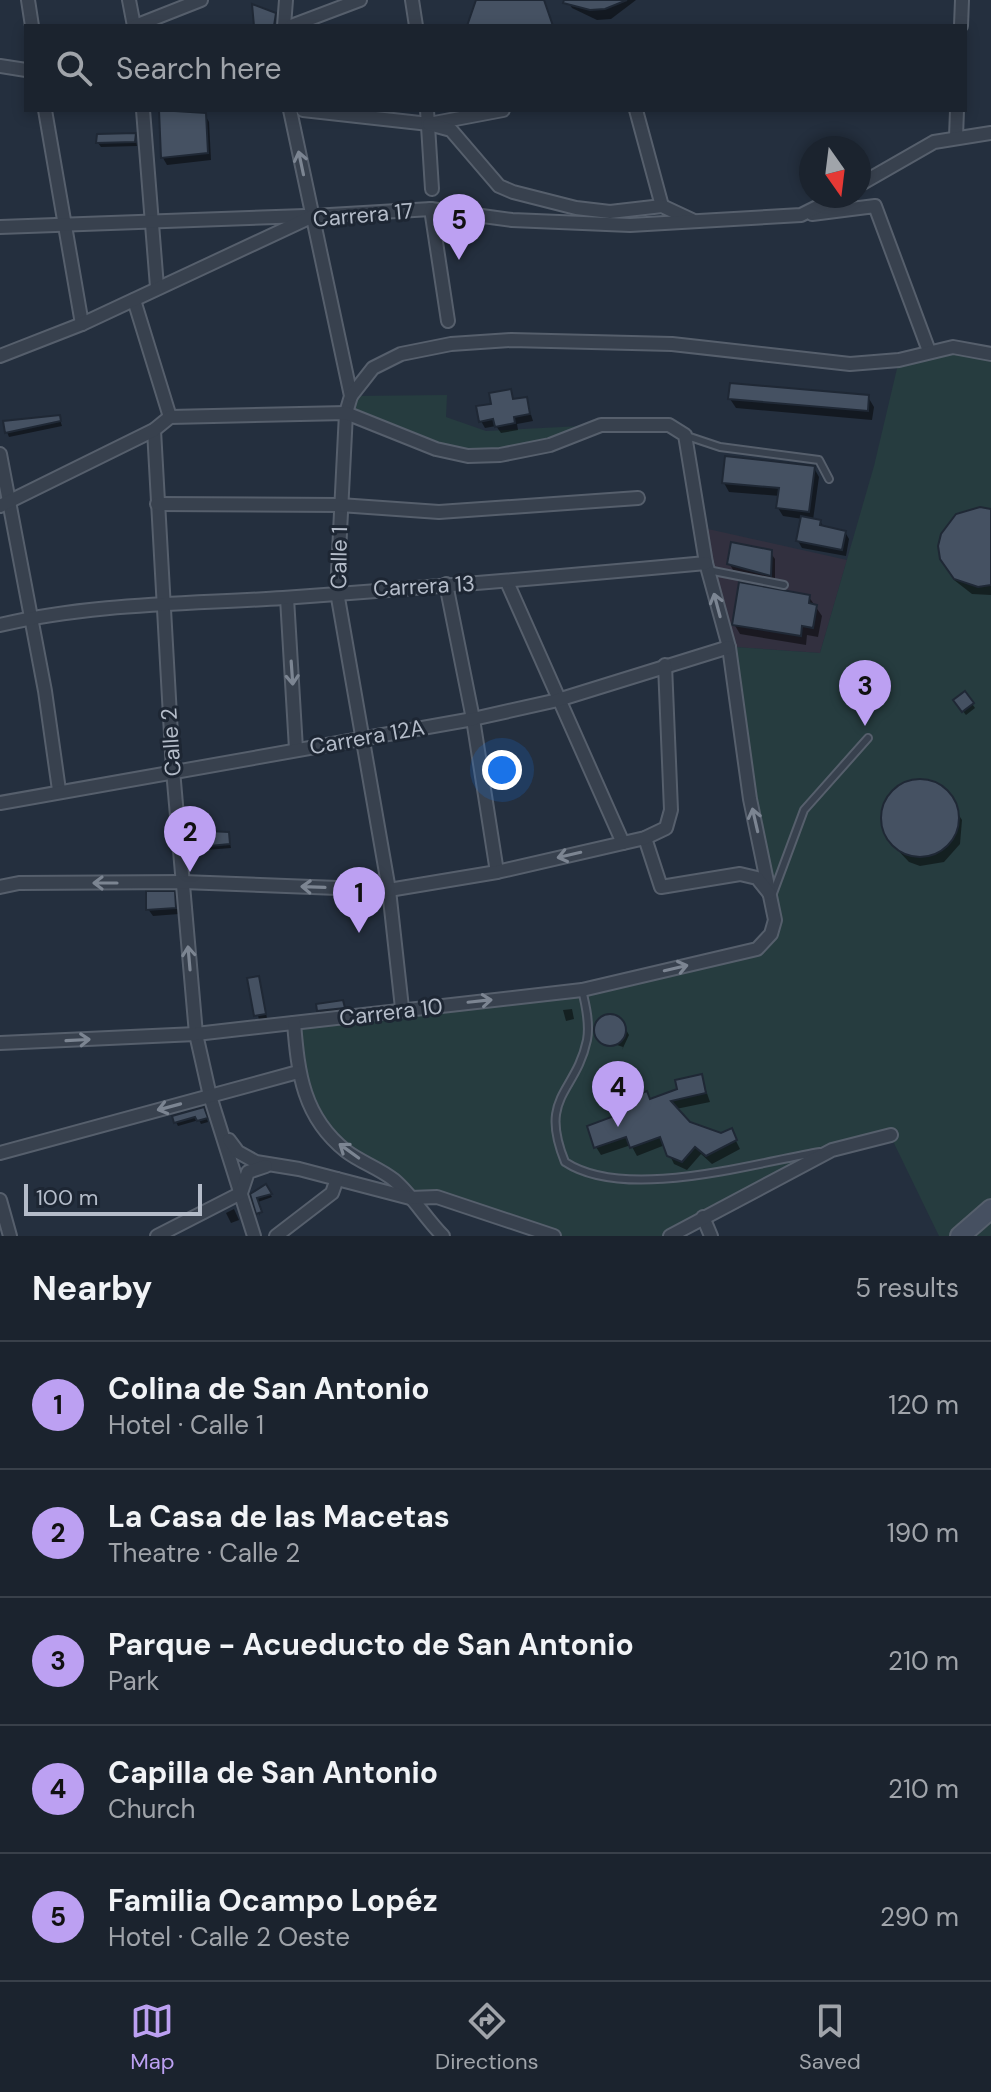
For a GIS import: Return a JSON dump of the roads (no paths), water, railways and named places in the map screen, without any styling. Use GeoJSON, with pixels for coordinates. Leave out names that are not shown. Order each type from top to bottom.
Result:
{"type":"FeatureCollection","features":[{"type":"Feature","properties":{"kind":"main road"},"geometry":{"type":"LineString","coordinates":[[960,1236],[991,1209]]}},
{"type":"Feature","properties":{"kind":"street"},"geometry":{"type":"LineString","coordinates":[[28,0],[32,24]]}},
{"type":"Feature","properties":{"kind":"street"},"geometry":{"type":"LineString","coordinates":[[129,0],[135,24]]}},
{"type":"Feature","properties":{"kind":"street"},"geometry":{"type":"LineString","coordinates":[[140,24],[201,0]]}},
{"type":"Feature","properties":{"kind":"street"},"geometry":{"type":"LineString","coordinates":[[284,24],[286,0]]}},
{"type":"Feature","properties":{"kind":"street"},"geometry":{"type":"LineString","coordinates":[[296,24],[360,0]]}},
{"type":"Feature","properties":{"kind":"street"},"geometry":{"type":"LineString","coordinates":[[412,0],[416,24]]}},
{"type":"Feature","properties":{"kind":"street"},"geometry":{"type":"LineString","coordinates":[[961,24],[962,0]]}},
{"type":"Feature","properties":{"kind":"street"},"geometry":{"type":"LineString","coordinates":[[0,66],[24,70]]}},
{"type":"Feature","properties":{"kind":"street"},"geometry":{"type":"LineString","coordinates":[[45,112],[82,324]]}},
{"type":"Feature","properties":{"kind":"street"},"geometry":{"type":"LineString","coordinates":[[143,112],[157,287]]}},
{"type":"Feature","properties":{"kind":"street","name":"Calle 1"},"geometry":{"type":"LineString","coordinates":[[290,112],[351,396],[346,413],[337,592],[389,890],[402,1008]]}},
{"type":"Feature","properties":{"kind":"street"},"geometry":{"type":"LineString","coordinates":[[339,112],[428,117],[482,112]]}},
{"type":"Feature","properties":{"kind":"street"},"geometry":{"type":"LineString","coordinates":[[637,112],[662,206]]}},
{"type":"Feature","properties":{"kind":"street"},"geometry":{"type":"LineString","coordinates":[[956,137],[957,112]]}},
{"type":"Feature","properties":{"kind":"street"},"geometry":{"type":"LineString","coordinates":[[428,117],[432,189]]}},
{"type":"Feature","properties":{"kind":"street"},"geometry":{"type":"LineString","coordinates":[[428,117],[451,130],[499,186],[513,192],[576,208],[610,212],[662,206],[699,222]]}},
{"type":"Feature","properties":{"kind":"street"},"geometry":{"type":"LineString","coordinates":[[871,178],[934,142],[991,133]]}},
{"type":"Feature","properties":{"kind":"street","name":"Carrera 17"},"geometry":{"type":"LineString","coordinates":[[0,356],[82,324],[313,216],[431,209],[575,224],[699,222],[875,206],[929,351]]}},
{"type":"Feature","properties":{"kind":"street","name":"Carrera 17"},"geometry":{"type":"LineString","coordinates":[[801,215],[815,208]]}},
{"type":"Feature","properties":{"kind":"street"},"geometry":{"type":"LineString","coordinates":[[431,209],[448,321]]}},
{"type":"Feature","properties":{"kind":"street"},"geometry":{"type":"LineString","coordinates":[[0,227],[313,216]]}},
{"type":"Feature","properties":{"kind":"street"},"geometry":{"type":"LineString","coordinates":[[134,300],[170,417]]}},
{"type":"Feature","properties":{"kind":"street"},"geometry":{"type":"LineString","coordinates":[[351,396],[373,368],[401,354],[451,344],[511,340],[672,344],[850,364],[899,360],[953,347],[991,354]]}},
{"type":"Feature","properties":{"kind":"street"},"geometry":{"type":"LineString","coordinates":[[3,505],[154,430],[170,417],[346,413],[436,449],[468,456],[500,455],[550,445],[601,425],[669,425],[685,435],[707,566],[729,647],[750,799],[772,896]]}},
{"type":"Feature","properties":{"kind":"street","name":"Calle 2"},"geometry":{"type":"LineString","coordinates":[[154,430],[173,770],[196,1034],[210,1096],[254,1236]]}},
{"type":"Feature","properties":{"kind":"street"},"geometry":{"type":"LineString","coordinates":[[0,454],[3,505],[29,618],[59,790]]}},
{"type":"Feature","properties":{"kind":"street"},"geometry":{"type":"LineString","coordinates":[[157,504],[340,505],[478,511],[638,498]]}},
{"type":"Feature","properties":{"kind":"street","name":"Carrera 13"},"geometry":{"type":"LineString","coordinates":[[0,625],[29,618],[163,605],[707,566]]}},
{"type":"Feature","properties":{"kind":"street"},"geometry":{"type":"LineString","coordinates":[[507,582],[623,843]]}},
{"type":"Feature","properties":{"kind":"street"},"geometry":{"type":"LineString","coordinates":[[446,584],[473,719],[497,872]]}},
{"type":"Feature","properties":{"kind":"street"},"geometry":{"type":"LineString","coordinates":[[287,598],[296,749]]}},
{"type":"Feature","properties":{"kind":"street","name":"Carrera 12A"},"geometry":{"type":"LineString","coordinates":[[0,803],[59,790],[473,719],[558,700],[729,647]]}},
{"type":"Feature","properties":{"kind":"street"},"geometry":{"type":"LineString","coordinates":[[0,887],[19,883],[183,882],[389,890],[497,872],[645,838],[660,832],[670,820],[672,792],[665,665]]}},
{"type":"Feature","properties":{"kind":"street"},"geometry":{"type":"LineString","coordinates":[[645,838],[661,887],[740,874],[757,878],[772,896]]}},
{"type":"Feature","properties":{"kind":"street","name":"Carrera 10"},"geometry":{"type":"LineString","coordinates":[[0,1043],[196,1034],[402,1008],[582,990],[757,949],[771,934],[775,920],[772,896]]}},
{"type":"Feature","properties":{"kind":"street"},"geometry":{"type":"LineString","coordinates":[[294,1023],[298,1072],[305,1101],[322,1128],[346,1151],[394,1180],[443,1236]]}},
{"type":"Feature","properties":{"kind":"street"},"geometry":{"type":"LineString","coordinates":[[0,1153],[298,1072]]}},
{"type":"Feature","properties":{"kind":"street"},"geometry":{"type":"LineString","coordinates":[[224,1134],[238,1152],[269,1166],[410,1198],[437,1197],[554,1236]]}},
{"type":"Feature","properties":{"kind":"street"},"geometry":{"type":"LineString","coordinates":[[670,1236],[832,1150],[891,1135]]}},
{"type":"Feature","properties":{"kind":"street"},"geometry":{"type":"LineString","coordinates":[[157,1236],[241,1193],[248,1172],[269,1166]]}},
{"type":"Feature","properties":{"kind":"street"},"geometry":{"type":"LineString","coordinates":[[276,1236],[332,1193],[337,1179]]}},
{"type":"Feature","properties":{"kind":"street"},"geometry":{"type":"LineString","coordinates":[[0,1200],[10,1236]]}},
{"type":"Feature","properties":{"kind":"street"},"geometry":{"type":"LineString","coordinates":[[703,1217],[711,1236]]}},
{"type":"Feature","properties":{"kind":"lane"},"geometry":{"type":"LineString","coordinates":[[685,435],[720,447],[819,460],[829,479]]}},
{"type":"Feature","properties":{"kind":"lane"},"geometry":{"type":"LineString","coordinates":[[707,566],[784,585]]}},
{"type":"Feature","properties":{"kind":"lane"},"geometry":{"type":"LineString","coordinates":[[772,896],[804,810],[868,738]]}},
{"type":"Feature","properties":{"kind":"lane"},"geometry":{"type":"LineString","coordinates":[[582,990],[588,1025],[586,1042],[560,1096],[555,1123],[565,1162],[580,1172],[605,1176],[697,1177],[832,1150]]}},
{"type":"Feature","properties":{"kind":"place","name":"Familia Ocampo Lopéz"},"geometry":{"type":"Point","coordinates":[459,260]}},
{"type":"Feature","properties":{"kind":"place","name":"Parque - Acueducto de San Antonio"},"geometry":{"type":"Point","coordinates":[865,726]}},
{"type":"Feature","properties":{"kind":"place","name":"La Casa de las Macetas"},"geometry":{"type":"Point","coordinates":[190,872]}},
{"type":"Feature","properties":{"kind":"place","name":"Colina de San Antonio"},"geometry":{"type":"Point","coordinates":[359,933]}},
{"type":"Feature","properties":{"kind":"place","name":"Capilla de San Antonio"},"geometry":{"type":"Point","coordinates":[618,1127]}}]}
